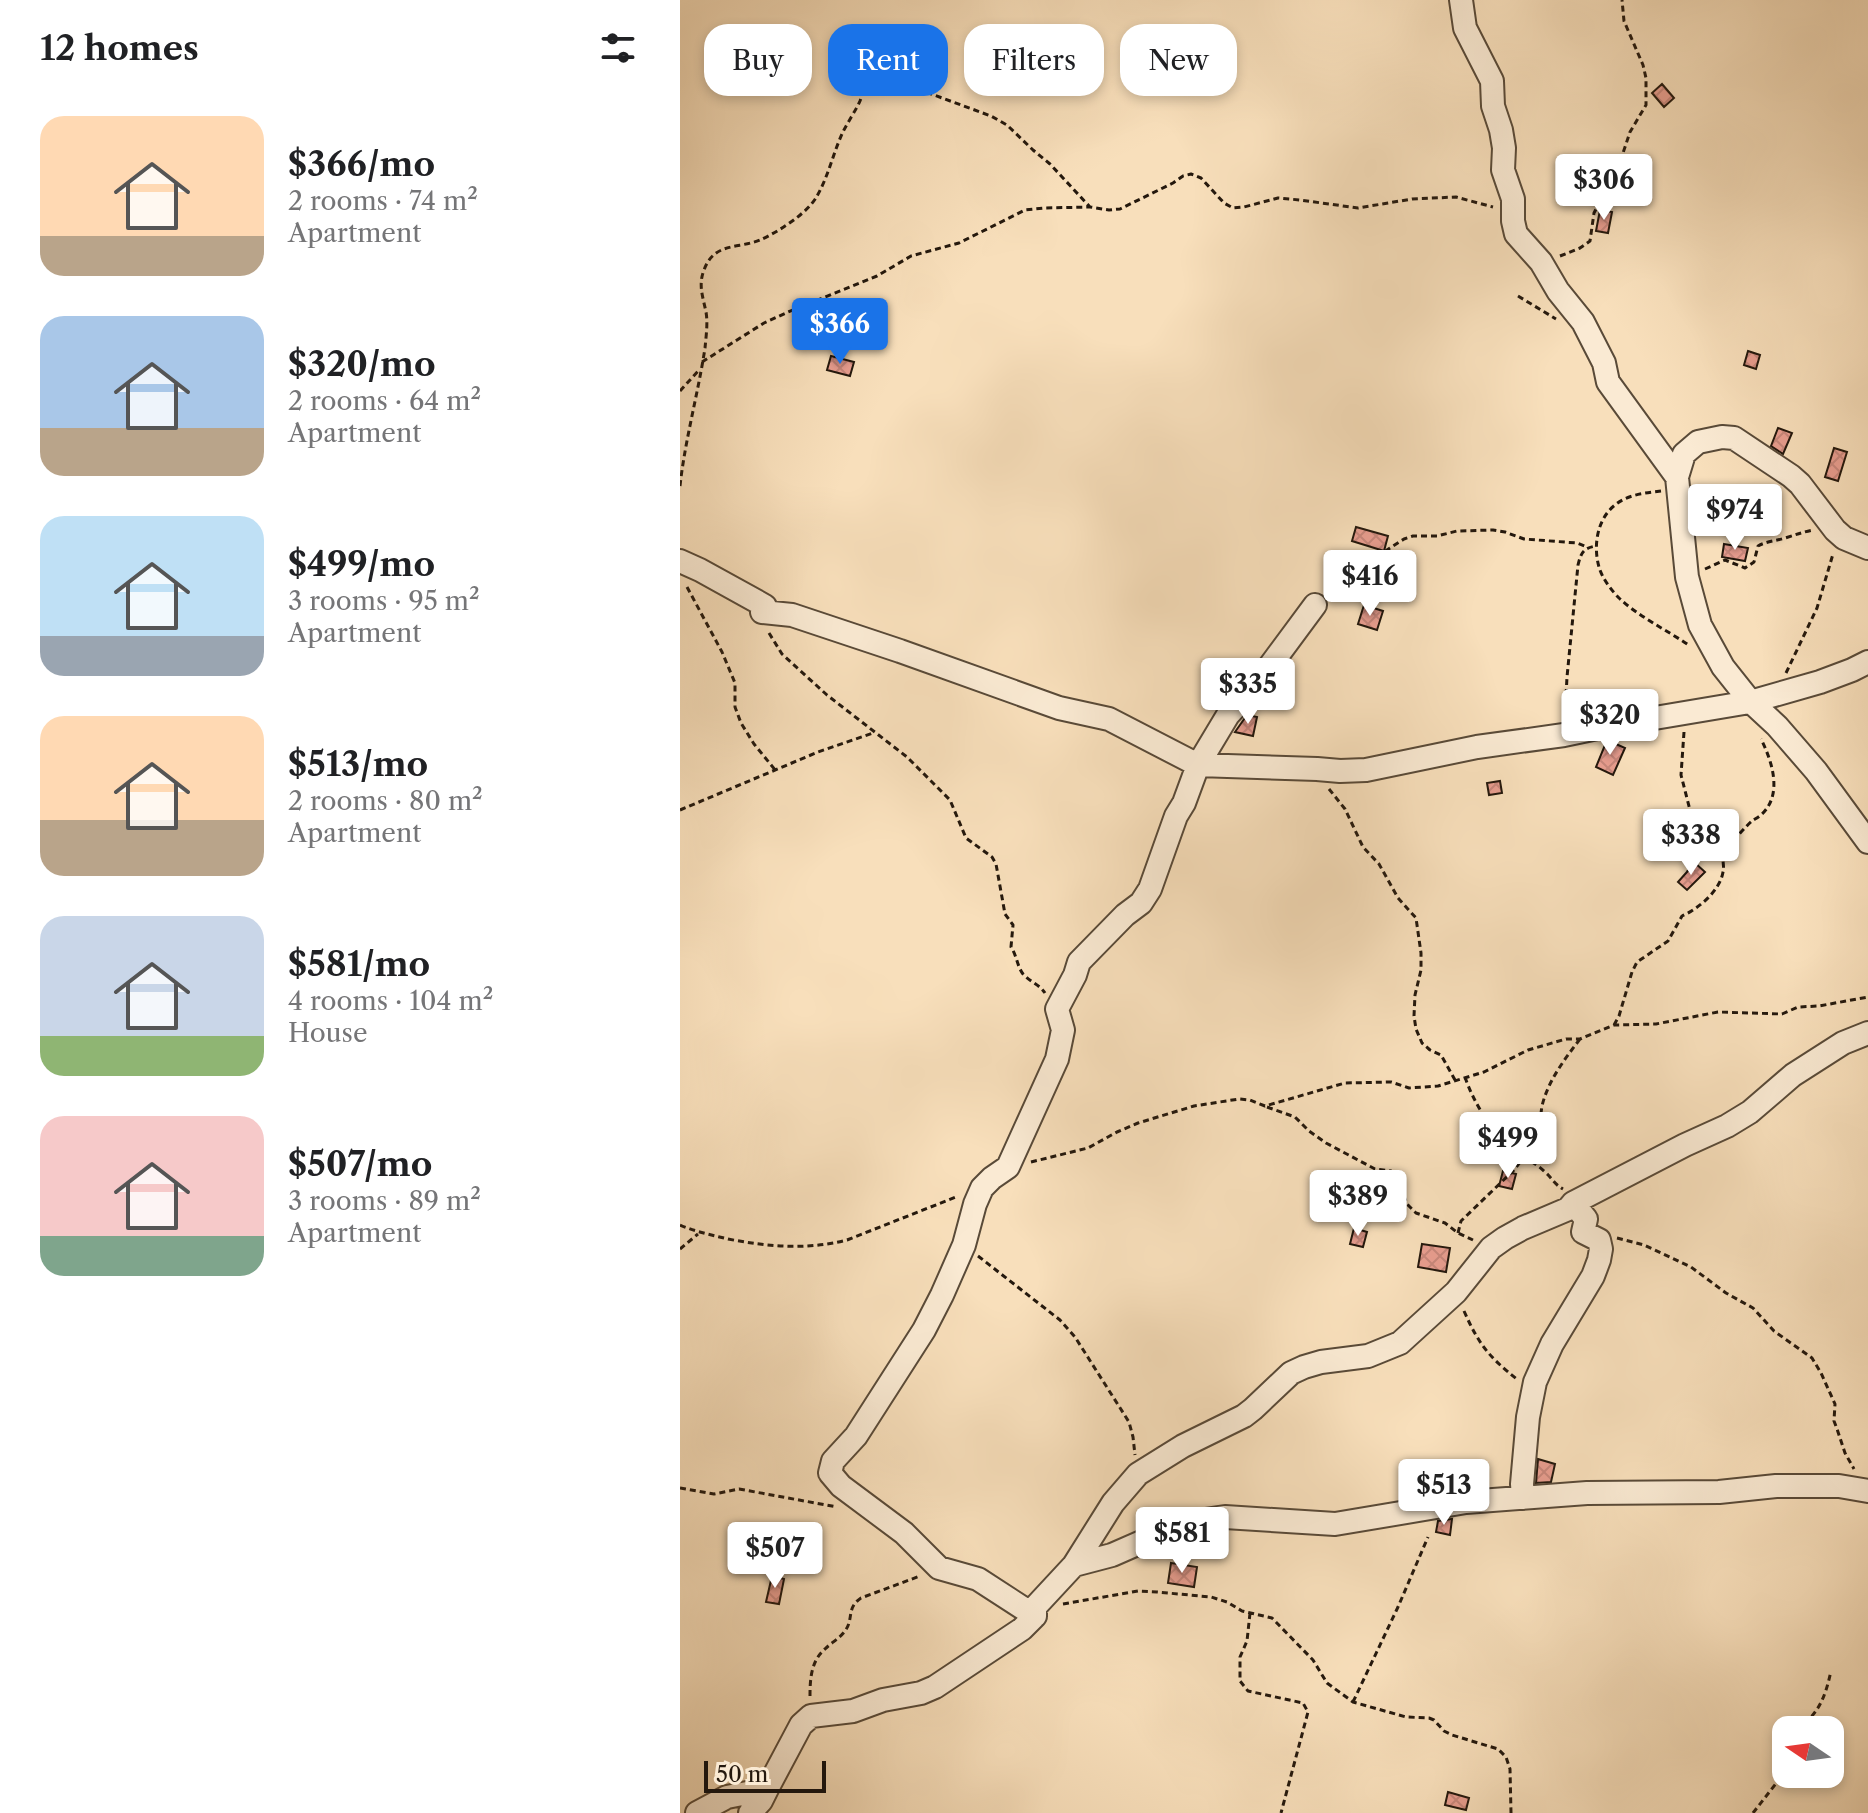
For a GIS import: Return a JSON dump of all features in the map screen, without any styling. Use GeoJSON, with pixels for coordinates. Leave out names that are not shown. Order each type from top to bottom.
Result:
{"type":"FeatureCollection","features":[{"type":"Feature","properties":{"kind":"street"},"geometry":{"type":"LineString","coordinates":[[1461,0],[1465,28],[1492,81],[1493,106],[1504,148],[1503,170],[1513,199],[1516,234],[1541,262],[1558,291],[1583,322],[1604,363],[1608,382],[1677,477]]}},
{"type":"Feature","properties":{"kind":"street"},"geometry":{"type":"LineString","coordinates":[[1868,548],[1844,538],[1833,529],[1800,484],[1734,438],[1698,442],[1684,454],[1677,477],[1687,577],[1700,625],[1723,667],[1750,701],[1777,726],[1816,771],[1868,842]]}},
{"type":"Feature","properties":{"kind":"street"},"geometry":{"type":"LineString","coordinates":[[680,561],[765,606],[762,612],[792,615],[1059,708],[1109,719],[1198,765],[1366,770],[1477,747],[1564,735],[1750,701],[1820,682],[1868,662]]}},
{"type":"Feature","properties":{"kind":"street"},"geometry":{"type":"LineString","coordinates":[[1035,1612],[978,1579],[939,1568],[904,1533],[841,1486],[830,1473],[831,1467],[856,1436],[924,1330],[964,1245],[982,1188],[1008,1167],[1057,1059],[1063,1030],[1057,1009],[1079,962],[1115,924],[1141,903],[1150,889],[1198,765],[1228,715],[1258,682],[1315,605]]}},
{"type":"Feature","properties":{"kind":"street"},"geometry":{"type":"LineString","coordinates":[[750,1813],[761,1801],[801,1725],[811,1716],[853,1711],[883,1700],[921,1693],[935,1687],[1022,1629],[1074,1565],[1113,1503],[1138,1474],[1173,1451],[1244,1416],[1291,1373],[1321,1362],[1368,1356],[1400,1343],[1456,1292],[1491,1248],[1505,1238],[1568,1209],[1573,1203],[1727,1126],[1750,1112],[1793,1075],[1843,1043],[1868,1033]]}},
{"type":"Feature","properties":{"kind":"street"},"geometry":{"type":"LineString","coordinates":[[1523,1498],[1530,1399],[1535,1382],[1552,1344],[1593,1276],[1601,1249],[1599,1240],[1583,1232],[1586,1219],[1573,1203]]}},
{"type":"Feature","properties":{"kind":"street"},"geometry":{"type":"LineString","coordinates":[[1074,1565],[1112,1555],[1168,1529],[1203,1519],[1256,1518],[1335,1524],[1466,1502],[1587,1493],[1719,1492],[1776,1486],[1865,1483]]}},
{"type":"Feature","properties":{"kind":"street"},"geometry":{"type":"LineString","coordinates":[[697,1813],[727,1797],[767,1789]]}},
{"type":"Feature","properties":{"kind":"path"},"geometry":{"type":"LineString","coordinates":[[1541,262],[1569,254],[1590,241],[1594,213],[1619,165],[1630,132],[1646,105],[1646,78],[1624,21],[1622,0]]}},
{"type":"Feature","properties":{"kind":"path"},"geometry":{"type":"LineString","coordinates":[[680,486],[707,324],[701,285],[707,264],[725,247],[757,242],[810,207],[820,191],[865,83],[872,76],[877,74],[991,116],[1007,125],[1050,164],[1090,207]]}},
{"type":"Feature","properties":{"kind":"path"},"geometry":{"type":"LineString","coordinates":[[702,362],[764,323],[877,276],[911,256],[959,243],[1017,213],[1044,208],[1120,209],[1191,174],[1201,178],[1224,203],[1233,208],[1278,198],[1358,208],[1412,199],[1456,197],[1493,207],[1509,219],[1516,234]]}},
{"type":"Feature","properties":{"kind":"path"},"geometry":{"type":"LineString","coordinates":[[680,391],[701,368]]}},
{"type":"Feature","properties":{"kind":"path"},"geometry":{"type":"LineString","coordinates":[[1677,477],[1673,488],[1640,494],[1614,505],[1598,530],[1597,546],[1599,568],[1618,596],[1689,646]]}},
{"type":"Feature","properties":{"kind":"path"},"geometry":{"type":"LineString","coordinates":[[1687,577],[1725,560],[1745,568],[1754,562],[1758,546],[1769,540],[1833,529],[1834,548],[1817,608],[1777,694]]}},
{"type":"Feature","properties":{"kind":"path"},"geometry":{"type":"LineString","coordinates":[[1315,605],[1354,564],[1379,555],[1413,536],[1493,530],[1524,539],[1597,546]]}},
{"type":"Feature","properties":{"kind":"path"},"geometry":{"type":"LineString","coordinates":[[1564,735],[1578,565],[1581,553],[1587,547]]}},
{"type":"Feature","properties":{"kind":"path"},"geometry":{"type":"LineString","coordinates":[[680,580],[696,601],[730,669],[735,683],[735,707],[741,723],[776,771]]}},
{"type":"Feature","properties":{"kind":"path"},"geometry":{"type":"LineString","coordinates":[[762,612],[782,654],[827,695],[907,757],[950,800],[966,838],[992,857],[996,864],[1005,914],[1013,925],[1010,944],[1019,966],[1027,978],[1042,988],[1057,1009]]}},
{"type":"Feature","properties":{"kind":"path"},"geometry":{"type":"LineString","coordinates":[[1687,724],[1681,775],[1692,827],[1688,871]]}},
{"type":"Feature","properties":{"kind":"path"},"geometry":{"type":"LineString","coordinates":[[680,810],[874,732]]}},
{"type":"Feature","properties":{"kind":"path"},"geometry":{"type":"LineString","coordinates":[[1614,1025],[1637,962],[1668,941],[1682,916],[1696,910],[1712,892],[1723,876],[1722,857],[1726,848],[1770,804],[1773,771],[1760,736]]}},
{"type":"Feature","properties":{"kind":"path"},"geometry":{"type":"LineString","coordinates":[[1317,769],[1330,792],[1345,809],[1363,847],[1379,864],[1398,898],[1416,918],[1421,970],[1415,995],[1416,1029],[1422,1043],[1441,1055],[1455,1080]]}},
{"type":"Feature","properties":{"kind":"path"},"geometry":{"type":"LineString","coordinates":[[1265,1106],[1345,1083],[1391,1082],[1409,1088],[1438,1086],[1484,1072],[1545,1044],[1580,1039],[1614,1025],[1656,1024],[1718,1012],[1782,1014],[1798,1007],[1868,997]]}},
{"type":"Feature","properties":{"kind":"path"},"geometry":{"type":"LineString","coordinates":[[1458,1233],[1461,1221],[1532,1151],[1538,1137],[1542,1106],[1556,1071],[1580,1039]]}},
{"type":"Feature","properties":{"kind":"path"},"geometry":{"type":"LineString","coordinates":[[1465,1077],[1469,1089],[1506,1145],[1545,1171],[1555,1185],[1568,1191],[1573,1203]]}},
{"type":"Feature","properties":{"kind":"path"},"geometry":{"type":"LineString","coordinates":[[1008,1167],[1088,1148],[1138,1123],[1194,1106],[1250,1100],[1295,1117],[1326,1143],[1375,1169],[1391,1171],[1396,1175],[1407,1204],[1416,1213],[1445,1223],[1458,1233],[1491,1248]]}},
{"type":"Feature","properties":{"kind":"path"},"geometry":{"type":"LineString","coordinates":[[680,1225],[699,1233],[765,1246],[829,1244],[847,1240],[982,1188]]}},
{"type":"Feature","properties":{"kind":"path"},"geometry":{"type":"LineString","coordinates":[[1583,1232],[1626,1239],[1691,1267],[1753,1308],[1774,1331],[1812,1358],[1835,1404],[1834,1421],[1845,1453],[1865,1483]]}},
{"type":"Feature","properties":{"kind":"path"},"geometry":{"type":"LineString","coordinates":[[680,1249],[699,1233]]}},
{"type":"Feature","properties":{"kind":"path"},"geometry":{"type":"LineString","coordinates":[[964,1245],[1060,1320],[1075,1337],[1129,1422],[1138,1474]]}},
{"type":"Feature","properties":{"kind":"path"},"geometry":{"type":"LineString","coordinates":[[1456,1292],[1475,1337],[1495,1360],[1524,1385],[1530,1399]]}},
{"type":"Feature","properties":{"kind":"path"},"geometry":{"type":"LineString","coordinates":[[680,1488],[714,1494],[739,1489],[845,1508]]}},
{"type":"Feature","properties":{"kind":"path"},"geometry":{"type":"LineString","coordinates":[[1353,1702],[1428,1537]]}},
{"type":"Feature","properties":{"kind":"path"},"geometry":{"type":"LineString","coordinates":[[811,1716],[812,1667],[824,1650],[845,1631],[856,1601],[939,1568]]}},
{"type":"Feature","properties":{"kind":"path"},"geometry":{"type":"LineString","coordinates":[[1035,1612],[1138,1591],[1211,1597],[1242,1611],[1272,1618],[1313,1660],[1327,1683],[1353,1702],[1406,1717],[1429,1718],[1452,1735],[1498,1749],[1506,1757],[1510,1769],[1511,1813]]}},
{"type":"Feature","properties":{"kind":"path"},"geometry":{"type":"LineString","coordinates":[[1250,1613],[1247,1641],[1240,1657],[1240,1681],[1248,1691],[1303,1703],[1308,1712],[1281,1813]]}},
{"type":"Feature","properties":{"kind":"path"},"geometry":{"type":"LineString","coordinates":[[1814,1716],[1827,1690],[1831,1671]]}},
{"type":"Feature","properties":{"kind":"path"},"geometry":{"type":"LineString","coordinates":[[1753,1813],[1772,1788]]}},
{"type":"Feature","properties":{"kind":"building"},"geometry":{"type":"Polygon","coordinates":[[[1662,84],[1674,98],[1664,107],[1652,93],[1662,84]]]}},
{"type":"Feature","properties":{"kind":"building"},"geometry":{"type":"Polygon","coordinates":[[[1600,210],[1612,212],[1608,233],[1596,231],[1600,210]]]}},
{"type":"Feature","properties":{"kind":"building"},"geometry":{"type":"Polygon","coordinates":[[[1748,351],[1760,355],[1756,369],[1744,365],[1748,351]]]}},
{"type":"Feature","properties":{"kind":"building"},"geometry":{"type":"Polygon","coordinates":[[[831,356],[854,362],[850,376],[827,370],[831,356]]]}},
{"type":"Feature","properties":{"kind":"building"},"geometry":{"type":"Polygon","coordinates":[[[1778,428],[1792,433],[1783,454],[1771,446],[1778,428]]]}},
{"type":"Feature","properties":{"kind":"building"},"geometry":{"type":"Polygon","coordinates":[[[1834,448],[1847,452],[1838,481],[1825,477],[1834,448]]]}},
{"type":"Feature","properties":{"kind":"building"},"geometry":{"type":"Polygon","coordinates":[[[1356,527],[1388,536],[1384,551],[1352,541],[1356,527]]]}},
{"type":"Feature","properties":{"kind":"building"},"geometry":{"type":"Polygon","coordinates":[[[1724,544],[1748,548],[1745,561],[1722,557],[1724,544]]]}},
{"type":"Feature","properties":{"kind":"building"},"geometry":{"type":"Polygon","coordinates":[[[1364,605],[1383,611],[1377,630],[1358,624],[1364,605]]]}},
{"type":"Feature","properties":{"kind":"building"},"geometry":{"type":"Polygon","coordinates":[[[1247,715],[1257,717],[1253,736],[1235,732],[1247,715]]]}},
{"type":"Feature","properties":{"kind":"building"},"geometry":{"type":"Polygon","coordinates":[[[1607,740],[1625,748],[1613,775],[1596,767],[1607,740]]]}},
{"type":"Feature","properties":{"kind":"building"},"geometry":{"type":"Polygon","coordinates":[[[1500,781],[1502,793],[1489,795],[1487,783],[1500,781]]]}},
{"type":"Feature","properties":{"kind":"building"},"geometry":{"type":"Polygon","coordinates":[[[1695,863],[1705,872],[1687,890],[1678,882],[1695,863]]]}},
{"type":"Feature","properties":{"kind":"building"},"geometry":{"type":"Polygon","coordinates":[[[1503,1171],[1516,1174],[1512,1189],[1499,1186],[1503,1171]]]}},
{"type":"Feature","properties":{"kind":"building"},"geometry":{"type":"Polygon","coordinates":[[[1390,1194],[1403,1196],[1401,1210],[1388,1208],[1390,1194]]]}},
{"type":"Feature","properties":{"kind":"building"},"geometry":{"type":"Polygon","coordinates":[[[1354,1228],[1367,1232],[1363,1247],[1350,1244],[1354,1228]]]}},
{"type":"Feature","properties":{"kind":"building"},"geometry":{"type":"Polygon","coordinates":[[[1422,1244],[1450,1248],[1446,1272],[1418,1267],[1422,1244]]]}},
{"type":"Feature","properties":{"kind":"building"},"geometry":{"type":"Polygon","coordinates":[[[1538,1459],[1555,1464],[1551,1482],[1536,1483],[1538,1459]]]}},
{"type":"Feature","properties":{"kind":"building"},"geometry":{"type":"Polygon","coordinates":[[[1452,1519],[1450,1535],[1436,1532],[1438,1521],[1452,1519]]]}},
{"type":"Feature","properties":{"kind":"building"},"geometry":{"type":"Polygon","coordinates":[[[1171,1563],[1197,1567],[1194,1587],[1168,1583],[1171,1563]]]}},
{"type":"Feature","properties":{"kind":"building"},"geometry":{"type":"Polygon","coordinates":[[[772,1576],[784,1579],[779,1604],[766,1602],[772,1576]]]}},
{"type":"Feature","properties":{"kind":"building"},"geometry":{"type":"Polygon","coordinates":[[[1448,1792],[1469,1798],[1466,1810],[1445,1805],[1448,1792]]]}}]}
